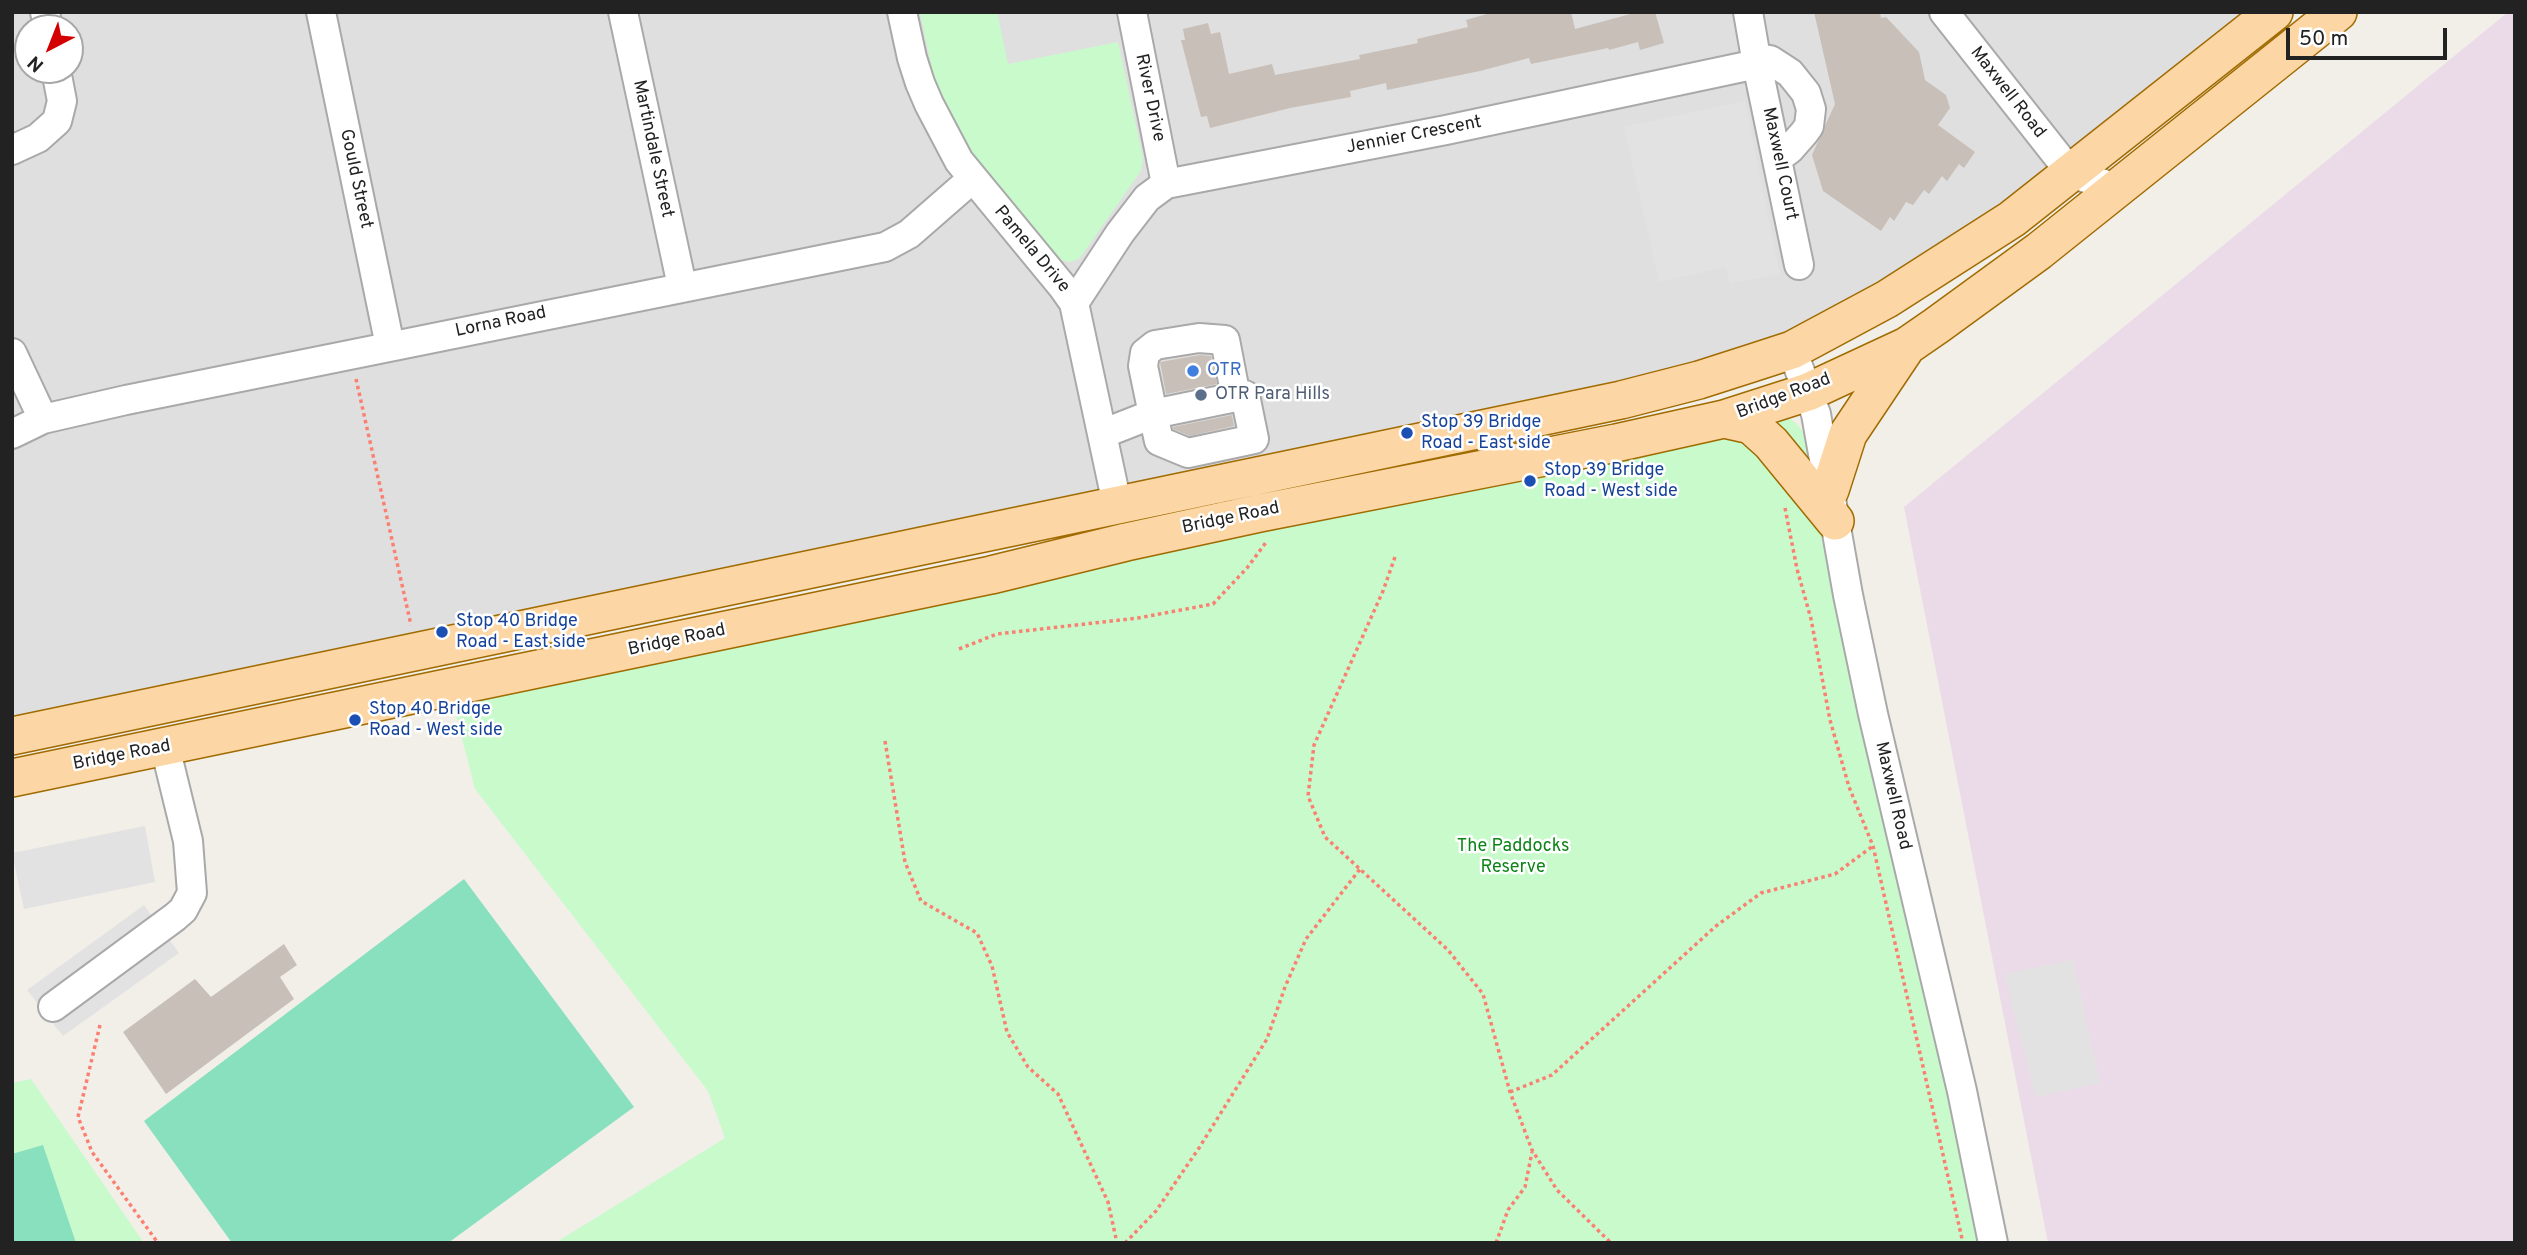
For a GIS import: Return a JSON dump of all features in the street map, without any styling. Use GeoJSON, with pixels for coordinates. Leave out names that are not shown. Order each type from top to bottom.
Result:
{"type":"FeatureCollection","features":[{"type":"Feature","properties":{"kind":"main road","name":"Bridge Road"},"geometry":{"type":"LineString","coordinates":[[12,736],[1621,400],[1699,380],[1792,350],[1887,299],[1949,260],[2012,219],[2274,12]]}},
{"type":"Feature","properties":{"kind":"main road","name":"Bridge Road"},"geometry":{"type":"LineString","coordinates":[[12,778],[991,575],[1126,542],[1724,419],[1808,392],[1908,346],[2039,251],[2338,12]]}},
{"type":"Feature","properties":{"kind":"main road"},"geometry":{"type":"LineString","coordinates":[[1833,506],[1848,433],[1908,346]]}},
{"type":"Feature","properties":{"kind":"main road"},"geometry":{"type":"LineString","coordinates":[[1724,419],[1751,425],[1833,506]]}},
{"type":"Feature","properties":{"kind":"main road"},"geometry":{"type":"LineString","coordinates":[[1117,504],[1126,542]]}},
{"type":"Feature","properties":{"kind":"main road"},"geometry":{"type":"LineString","coordinates":[[156,706],[165,747]]}},
{"type":"Feature","properties":{"kind":"street","name":"Gould Street"},"geometry":{"type":"LineString","coordinates":[[321,12],[390,346]]}},
{"type":"Feature","properties":{"kind":"street","name":"Martindale Street"},"geometry":{"type":"LineString","coordinates":[[623,12],[682,286]]}},
{"type":"Feature","properties":{"kind":"street","name":"Pamela Drive"},"geometry":{"type":"LineString","coordinates":[[902,12],[912,58],[929,104],[954,153],[972,179],[1074,303],[1117,504]]}},
{"type":"Feature","properties":{"kind":"street","name":"River Drive"},"geometry":{"type":"LineString","coordinates":[[1132,12],[1166,184]]}},
{"type":"Feature","properties":{"kind":"street"},"geometry":{"type":"LineString","coordinates":[[1748,12],[1757,61],[1770,60],[1790,73],[1806,93],[1811,109],[1809,126],[1804,134],[1778,158]]}},
{"type":"Feature","properties":{"kind":"street","name":"Maxwell Road"},"geometry":{"type":"LineString","coordinates":[[1953,16],[2071,173]]}},
{"type":"Feature","properties":{"kind":"street","name":"Jennier Crescent"},"geometry":{"type":"LineString","coordinates":[[1166,184],[1446,130],[1757,61]]}},
{"type":"Feature","properties":{"kind":"street","name":"Maxwell Court"},"geometry":{"type":"LineString","coordinates":[[1757,61],[1800,265]]}},
{"type":"Feature","properties":{"kind":"street"},"geometry":{"type":"LineString","coordinates":[[12,150],[38,138],[57,121],[62,100],[59,84]]}},
{"type":"Feature","properties":{"kind":"street"},"geometry":{"type":"LineString","coordinates":[[2071,173],[2116,188]]}},
{"type":"Feature","properties":{"kind":"street","name":"Lorna Road"},"geometry":{"type":"LineString","coordinates":[[12,434],[43,419],[682,286],[886,247],[909,234],[972,179]]}},
{"type":"Feature","properties":{"kind":"street"},"geometry":{"type":"LineString","coordinates":[[1074,303],[1120,233],[1147,198],[1166,184]]}},
{"type":"Feature","properties":{"kind":"street"},"geometry":{"type":"LineString","coordinates":[[1236,397],[1225,340],[1199,338],[1155,345],[1145,353],[1143,366],[1159,441],[1188,453],[1254,439]]}},
{"type":"Feature","properties":{"kind":"street","name":"Maxwell Road"},"geometry":{"type":"LineString","coordinates":[[1792,350],[1816,414],[1873,714],[1962,1091],[1993,1243]]}},
{"type":"Feature","properties":{"kind":"street"},"geometry":{"type":"LineString","coordinates":[[12,353],[43,419]]}},
{"type":"Feature","properties":{"kind":"street"},"geometry":{"type":"LineString","coordinates":[[1102,434],[1153,414],[1245,395],[1254,439],[1292,469]]}},
{"type":"Feature","properties":{"kind":"street"},"geometry":{"type":"LineString","coordinates":[[1165,494],[1188,453]]}},
{"type":"Feature","properties":{"kind":"street"},"geometry":{"type":"LineString","coordinates":[[53,1007],[175,917],[183,910],[192,893],[188,841],[165,747]]}},
{"type":"Feature","properties":{"kind":"path"},"geometry":{"type":"LineString","coordinates":[[368,377],[356,379],[412,630]]}},
{"type":"Feature","properties":{"kind":"path"},"geometry":{"type":"LineString","coordinates":[[1783,499],[1811,619],[1829,720],[1849,787],[1873,846],[1963,1243]]}},
{"type":"Feature","properties":{"kind":"path"},"geometry":{"type":"LineString","coordinates":[[959,649],[997,634],[1138,618],[1213,604],[1247,568],[1272,534]]}},
{"type":"Feature","properties":{"kind":"path"},"geometry":{"type":"LineString","coordinates":[[1395,557],[1383,591],[1314,745],[1308,796],[1325,837],[1448,950],[1483,994],[1510,1091],[1532,1150],[1557,1190],[1611,1243]]}},
{"type":"Feature","properties":{"kind":"path"},"geometry":{"type":"LineString","coordinates":[[885,741],[905,862],[921,901],[976,933],[992,966],[1007,1032],[1028,1067],[1058,1094],[1108,1202],[1117,1243]]}},
{"type":"Feature","properties":{"kind":"path"},"geometry":{"type":"LineString","coordinates":[[1510,1091],[1552,1075],[1716,926],[1761,893],[1835,874],[1873,846]]}},
{"type":"Feature","properties":{"kind":"path"},"geometry":{"type":"LineString","coordinates":[[1125,1243],[1156,1211],[1199,1148],[1267,1039],[1285,987],[1306,939],[1360,869]]}},
{"type":"Feature","properties":{"kind":"path"},"geometry":{"type":"LineString","coordinates":[[100,1025],[78,1117],[92,1152],[158,1243]]}},
{"type":"Feature","properties":{"kind":"path"},"geometry":{"type":"LineString","coordinates":[[1496,1243],[1508,1210],[1525,1187],[1532,1150]]}},
{"type":"Feature","properties":{"kind":"shaded area"},"geometry":{"type":"Polygon","coordinates":[[[12,12],[2274,12],[2071,173],[1792,350],[12,736],[12,12]]]}},
{"type":"Feature","properties":{"kind":"shaded area"},"geometry":{"type":"Polygon","coordinates":[[[2508,12],[2515,12],[2515,1243],[2048,1243],[1904,507],[2508,12]]]}},
{"type":"Feature","properties":{"kind":"shaded area"},"geometry":{"type":"Polygon","coordinates":[[[1745,101],[1780,274],[1730,283],[1726,267],[1659,282],[1624,127],[1745,101]]]}},
{"type":"Feature","properties":{"kind":"shaded area"},"geometry":{"type":"Polygon","coordinates":[[[145,826],[155,882],[24,909],[12,853],[145,826]]]}},
{"type":"Feature","properties":{"kind":"shaded area"},"geometry":{"type":"Polygon","coordinates":[[[144,905],[179,953],[63,1036],[27,990],[144,905]]]}},
{"type":"Feature","properties":{"kind":"shaded area"},"geometry":{"type":"Polygon","coordinates":[[[2073,960],[2100,1083],[2036,1097],[2004,974],[2073,960]]]}},
{"type":"Feature","properties":{"kind":"green space"},"geometry":{"type":"Polygon","coordinates":[[[920,12],[997,12],[1008,64],[1118,42],[1143,158],[1141,171],[1079,259],[1070,262],[1061,260],[967,146],[947,114],[932,70],[920,12]]]}},
{"type":"Feature","properties":{"kind":"green space","name":"The Paddocks Reserve"},"geometry":{"type":"Polygon","coordinates":[[[1773,406],[1797,424],[1816,450],[1991,1243],[555,1243],[725,1138],[708,1091],[475,789],[449,688],[1773,406]]]}},
{"type":"Feature","properties":{"kind":"green space"},"geometry":{"type":"Polygon","coordinates":[[[464,879],[634,1107],[448,1243],[232,1243],[144,1121],[464,879]]]}},
{"type":"Feature","properties":{"kind":"green space"},"geometry":{"type":"Polygon","coordinates":[[[31,1079],[144,1243],[12,1243],[12,1083],[31,1079]]]}},
{"type":"Feature","properties":{"kind":"green space"},"geometry":{"type":"Polygon","coordinates":[[[43,1145],[76,1243],[12,1243],[12,1154],[43,1145]]]}},
{"type":"Feature","properties":{"kind":"building"},"geometry":{"type":"Polygon","coordinates":[[[1494,12],[1571,12],[1575,29],[1638,12],[1655,12],[1664,43],[1640,50],[1638,42],[1531,64],[1529,58],[1387,90],[1386,83],[1350,91],[1351,97],[1290,108],[1210,128],[1207,116],[1201,117],[1181,40],[1185,40],[1183,29],[1208,23],[1211,34],[1220,32],[1229,74],[1272,64],[1275,75],[1360,59],[1359,55],[1418,43],[1417,39],[1468,27],[1466,20],[1494,12]]]}},
{"type":"Feature","properties":{"kind":"building"},"geometry":{"type":"Polygon","coordinates":[[[1814,12],[1880,12],[1881,18],[1886,17],[1919,52],[1925,80],[1946,95],[1950,108],[1938,125],[1975,152],[1964,168],[1959,164],[1947,181],[1942,176],[1929,194],[1924,190],[1913,205],[1906,202],[1894,221],[1890,217],[1881,231],[1823,191],[1812,155],[1835,104],[1814,12]]]}},
{"type":"Feature","properties":{"kind":"building"},"geometry":{"type":"Polygon","coordinates":[[[1200,355],[1211,356],[1217,384],[1166,394],[1160,362],[1200,355]]]}},
{"type":"Feature","properties":{"kind":"building"},"geometry":{"type":"Polygon","coordinates":[[[1232,415],[1234,426],[1190,436],[1173,429],[1173,427],[1232,415]]]}},
{"type":"Feature","properties":{"kind":"building"},"geometry":{"type":"Polygon","coordinates":[[[284,944],[297,965],[280,977],[294,999],[166,1094],[123,1032],[195,979],[211,997],[284,944]]]}},
{"type":"Feature","properties":{"kind":"place","name":"OTR"},"geometry":{"type":"Point","coordinates":[1193,371]}},
{"type":"Feature","properties":{"kind":"place","name":"OTR Para Hills"},"geometry":{"type":"Point","coordinates":[1201,395]}},
{"type":"Feature","properties":{"kind":"place","name":"Stop 39 Bridge Road - East side"},"geometry":{"type":"Point","coordinates":[1407,433]}},
{"type":"Feature","properties":{"kind":"place","name":"Stop 39 Bridge Road - West side"},"geometry":{"type":"Point","coordinates":[1530,481]}},
{"type":"Feature","properties":{"kind":"place","name":"Stop 40 Bridge Road - East side"},"geometry":{"type":"Point","coordinates":[442,632]}},
{"type":"Feature","properties":{"kind":"place","name":"Stop 40 Bridge Road - West side"},"geometry":{"type":"Point","coordinates":[355,720]}}]}
